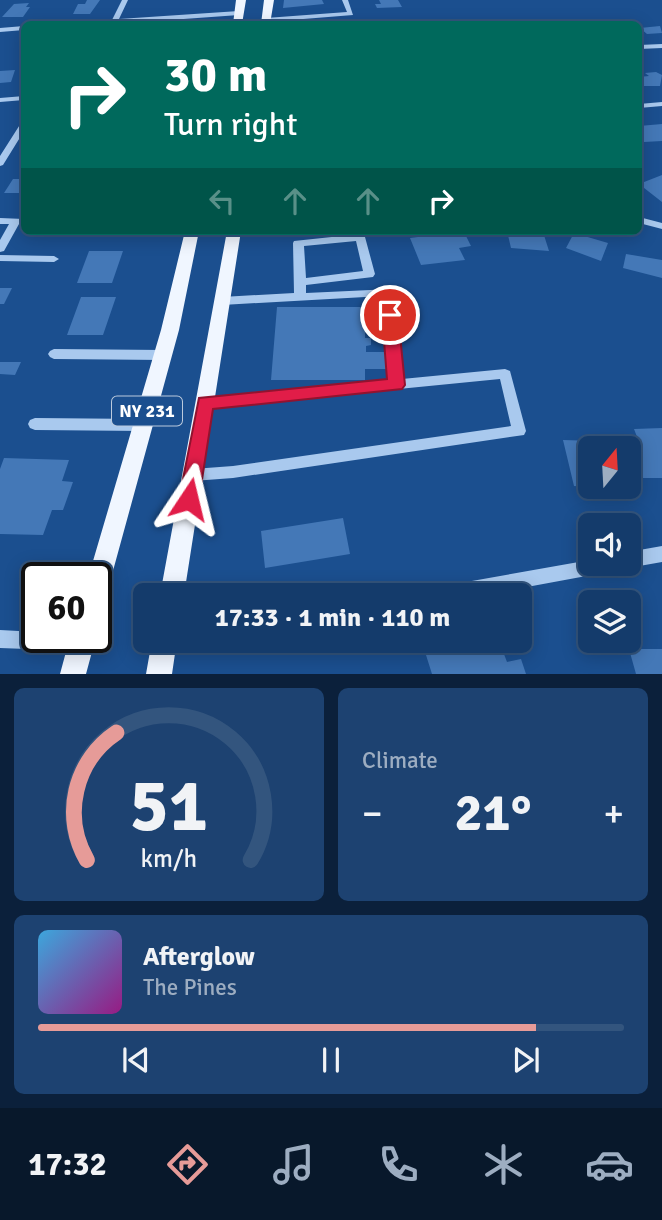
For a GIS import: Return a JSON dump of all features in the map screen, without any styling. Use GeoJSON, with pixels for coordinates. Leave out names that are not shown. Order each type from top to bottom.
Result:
{"type":"FeatureCollection","features":[{"type":"Feature","properties":{"kind":"main road"},"geometry":{"type":"LineString","coordinates":[[238,21],[241,0]]}},
{"type":"Feature","properties":{"kind":"main road"},"geometry":{"type":"LineString","coordinates":[[266,21],[269,0]]}},
{"type":"Feature","properties":{"kind":"main road","name":"NY 231"},"geometry":{"type":"LineString","coordinates":[[104,562],[163,355],[191,235]]}},
{"type":"Feature","properties":{"kind":"main road","name":"NY 231"},"geometry":{"type":"LineString","coordinates":[[174,583],[233,235]]}},
{"type":"Feature","properties":{"kind":"main road"},"geometry":{"type":"LineString","coordinates":[[73,674],[79,653]]}},
{"type":"Feature","properties":{"kind":"main road"},"geometry":{"type":"LineString","coordinates":[[159,674],[162,653]]}},
{"type":"Feature","properties":{"kind":"street"},"geometry":{"type":"LineString","coordinates":[[114,21],[125,0]]}},
{"type":"Feature","properties":{"kind":"street"},"geometry":{"type":"LineString","coordinates":[[277,21],[351,14],[345,0]]}},
{"type":"Feature","properties":{"kind":"street"},"geometry":{"type":"LineString","coordinates":[[128,21],[239,13]]}},
{"type":"Feature","properties":{"kind":"street"},"geometry":{"type":"LineString","coordinates":[[0,30],[21,28]]}},
{"type":"Feature","properties":{"kind":"street"},"geometry":{"type":"LineString","coordinates":[[642,47],[662,46]]}},
{"type":"Feature","properties":{"kind":"street"},"geometry":{"type":"LineString","coordinates":[[0,100],[21,98]]}},
{"type":"Feature","properties":{"kind":"street"},"geometry":{"type":"LineString","coordinates":[[642,106],[662,104]]}},
{"type":"Feature","properties":{"kind":"street"},"geometry":{"type":"LineString","coordinates":[[0,163],[21,130]]}},
{"type":"Feature","properties":{"kind":"street"},"geometry":{"type":"LineString","coordinates":[[0,220],[20,221]]}},
{"type":"Feature","properties":{"kind":"street"},"geometry":{"type":"LineString","coordinates":[[0,249],[20,221]]}},
{"type":"Feature","properties":{"kind":"street"},"geometry":{"type":"LineString","coordinates":[[642,221],[662,226]]}},
{"type":"Feature","properties":{"kind":"street"},"geometry":{"type":"LineString","coordinates":[[300,296],[298,243],[341,235],[360,237],[369,274],[301,282]]}},
{"type":"Feature","properties":{"kind":"street"},"geometry":{"type":"LineString","coordinates":[[0,258],[54,259]]}},
{"type":"Feature","properties":{"kind":"street"},"geometry":{"type":"LineString","coordinates":[[222,300],[388,292],[396,385]]}},
{"type":"Feature","properties":{"kind":"street"},"geometry":{"type":"LineString","coordinates":[[54,354],[163,355]]}},
{"type":"Feature","properties":{"kind":"street"},"geometry":{"type":"LineString","coordinates":[[193,475],[233,472],[519,431],[505,374],[205,403]]}},
{"type":"Feature","properties":{"kind":"street"},"geometry":{"type":"LineString","coordinates":[[35,424],[143,425]]}},
{"type":"Feature","properties":{"kind":"street"},"geometry":{"type":"LineString","coordinates":[[641,558],[662,554]]}},
{"type":"Feature","properties":{"kind":"street"},"geometry":{"type":"LineString","coordinates":[[504,583],[578,569]]}},
{"type":"Feature","properties":{"kind":"street"},"geometry":{"type":"LineString","coordinates":[[0,639],[21,639]]}},
{"type":"Feature","properties":{"kind":"building"},"geometry":{"type":"Polygon","coordinates":[[[87,0],[100,0],[90,14],[73,14],[78,4],[85,4],[87,0]]]}},
{"type":"Feature","properties":{"kind":"building"},"geometry":{"type":"Polygon","coordinates":[[[284,0],[322,0],[324,4],[283,8],[284,0]]]}},
{"type":"Feature","properties":{"kind":"building"},"geometry":{"type":"Polygon","coordinates":[[[379,0],[398,0],[402,7],[377,8],[375,4],[381,4],[379,0]]]}},
{"type":"Feature","properties":{"kind":"building"},"geometry":{"type":"Polygon","coordinates":[[[29,3],[26,7],[30,7],[23,17],[2,17],[14,4],[29,3]]]}},
{"type":"Feature","properties":{"kind":"building"},"geometry":{"type":"Polygon","coordinates":[[[660,26],[662,33],[647,34],[642,28],[660,26]]]}},
{"type":"Feature","properties":{"kind":"building"},"geometry":{"type":"Polygon","coordinates":[[[15,70],[11,82],[0,83],[0,71],[15,70]]]}},
{"type":"Feature","properties":{"kind":"building"},"geometry":{"type":"Polygon","coordinates":[[[656,72],[662,75],[660,86],[642,86],[642,77],[649,76],[645,73],[656,72]]]}},
{"type":"Feature","properties":{"kind":"building"},"geometry":{"type":"Polygon","coordinates":[[[662,124],[662,141],[644,142],[642,126],[662,124]]]}},
{"type":"Feature","properties":{"kind":"building"},"geometry":{"type":"Polygon","coordinates":[[[662,175],[662,202],[642,186],[642,183],[662,175]]]}},
{"type":"Feature","properties":{"kind":"building"},"geometry":{"type":"Polygon","coordinates":[[[13,179],[21,179],[21,193],[4,193],[13,179]]]}},
{"type":"Feature","properties":{"kind":"building"},"geometry":{"type":"Polygon","coordinates":[[[466,235],[471,246],[459,248],[465,260],[421,265],[410,238],[466,235]]]}},
{"type":"Feature","properties":{"kind":"building"},"geometry":{"type":"Polygon","coordinates":[[[508,235],[544,235],[549,251],[511,248],[508,235]]]}},
{"type":"Feature","properties":{"kind":"building"},"geometry":{"type":"Polygon","coordinates":[[[573,235],[608,243],[601,261],[566,248],[573,235]]]}},
{"type":"Feature","properties":{"kind":"building"},"geometry":{"type":"Polygon","coordinates":[[[89,251],[123,251],[112,283],[77,283],[89,251]]]}},
{"type":"Feature","properties":{"kind":"building"},"geometry":{"type":"Polygon","coordinates":[[[626,254],[662,260],[662,278],[623,268],[626,254]]]}},
{"type":"Feature","properties":{"kind":"building"},"geometry":{"type":"Polygon","coordinates":[[[0,288],[12,288],[4,304],[0,304],[0,288]]]}},
{"type":"Feature","properties":{"kind":"building"},"geometry":{"type":"Polygon","coordinates":[[[81,297],[116,297],[103,335],[67,335],[81,297]]]}},
{"type":"Feature","properties":{"kind":"building"},"geometry":{"type":"Polygon","coordinates":[[[277,307],[366,307],[366,317],[375,317],[377,332],[365,332],[365,338],[371,338],[371,345],[366,346],[366,352],[386,352],[387,369],[365,369],[365,380],[271,380],[277,307]]]}},
{"type":"Feature","properties":{"kind":"building"},"geometry":{"type":"Polygon","coordinates":[[[0,362],[21,362],[15,375],[0,374],[0,362]]]}},
{"type":"Feature","properties":{"kind":"building"},"geometry":{"type":"Polygon","coordinates":[[[662,428],[662,478],[641,478],[641,436],[637,436],[634,429],[662,428]]]}},
{"type":"Feature","properties":{"kind":"building"},"geometry":{"type":"Polygon","coordinates":[[[563,440],[578,440],[578,486],[574,486],[563,440]]]}},
{"type":"Feature","properties":{"kind":"building"},"geometry":{"type":"Polygon","coordinates":[[[4,458],[69,460],[62,481],[73,482],[63,510],[52,510],[43,535],[0,534],[0,469],[4,458]]]}},
{"type":"Feature","properties":{"kind":"building"},"geometry":{"type":"Polygon","coordinates":[[[343,518],[350,554],[265,568],[261,531],[343,518]]]}},
{"type":"Feature","properties":{"kind":"building"},"geometry":{"type":"Polygon","coordinates":[[[641,649],[662,649],[662,674],[636,674],[630,653],[641,653],[641,649]]]}},
{"type":"Feature","properties":{"kind":"building"},"geometry":{"type":"Polygon","coordinates":[[[504,653],[507,662],[521,659],[526,674],[432,674],[426,655],[504,653]]]}},
{"type":"Feature","properties":{"kind":"route"},"geometry":{"type":"LineString","coordinates":[[189,499],[205,403],[396,385],[390,315]]}}]}
